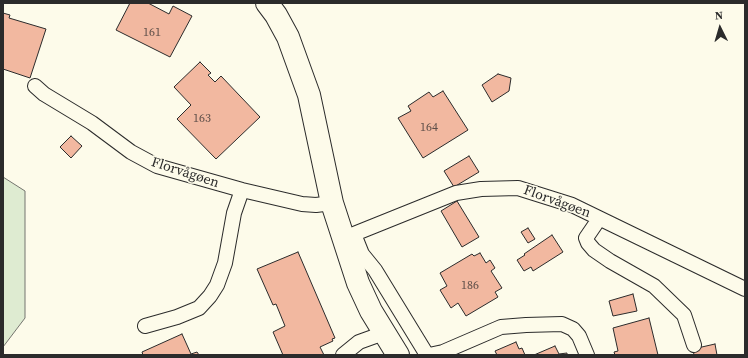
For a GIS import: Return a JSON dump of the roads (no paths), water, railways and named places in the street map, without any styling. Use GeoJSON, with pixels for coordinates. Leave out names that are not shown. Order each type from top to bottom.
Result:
{"type":"FeatureCollection","features":[{"type":"Feature","properties":{"kind":"street"},"geometry":{"type":"LineString","coordinates":[[267,3],[288,37],[309,95],[332,202],[348,235],[358,283],[371,311],[398,355]]}},
{"type":"Feature","properties":{"kind":"lane","name":"Florvågøen"},"geometry":{"type":"LineString","coordinates":[[35,86],[44,94],[92,123],[131,152],[157,166],[242,190],[302,204],[316,205],[332,202]]}},
{"type":"Feature","properties":{"kind":"lane","name":"Florvågøen"},"geometry":{"type":"LineString","coordinates":[[348,235],[456,193],[481,189],[518,188],[572,205],[745,289]]}},
{"type":"Feature","properties":{"kind":"lane"},"geometry":{"type":"LineString","coordinates":[[145,326],[177,317],[199,308],[210,296],[217,285],[225,263],[234,213],[242,190]]}},
{"type":"Feature","properties":{"kind":"lane","name":"Florvågøen"},"geometry":{"type":"LineString","coordinates":[[599,218],[586,238],[588,243],[594,250],[610,261],[654,286],[684,315],[694,344]]}},
{"type":"Feature","properties":{"kind":"lane"},"geometry":{"type":"LineString","coordinates":[[348,235],[375,270],[428,355],[443,352],[501,327],[526,324],[562,324],[573,329],[579,336],[587,355]]}},
{"type":"Feature","properties":{"kind":"lane"},"geometry":{"type":"LineString","coordinates":[[343,355],[359,342],[384,333]]}}]}
